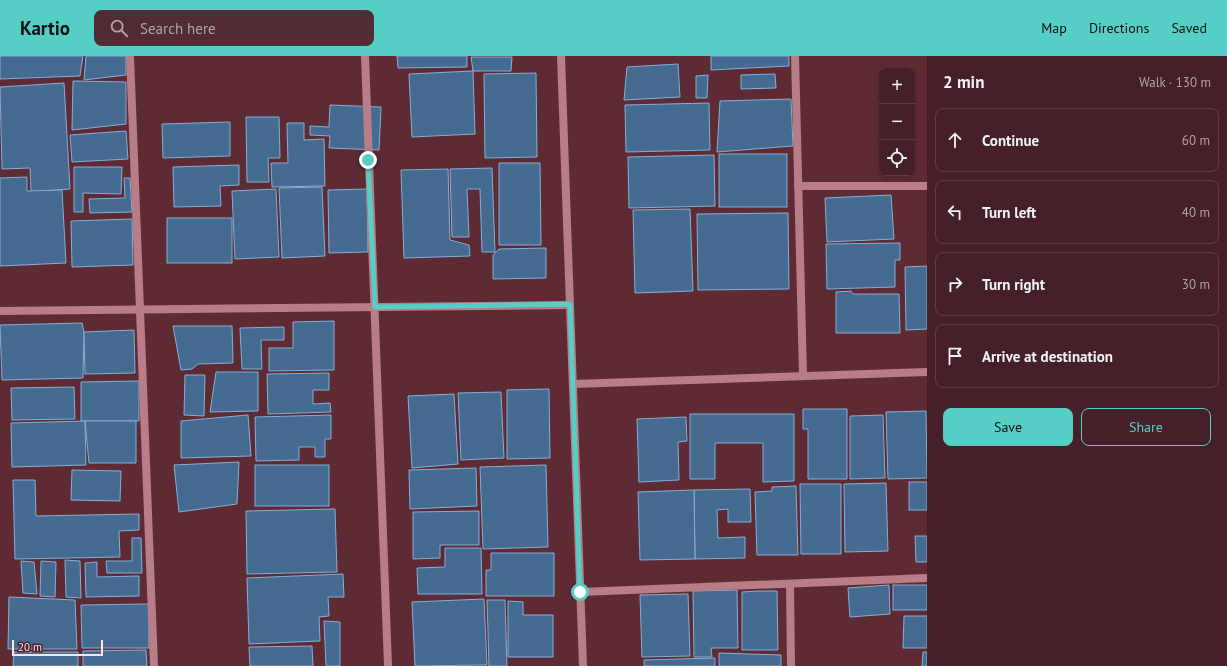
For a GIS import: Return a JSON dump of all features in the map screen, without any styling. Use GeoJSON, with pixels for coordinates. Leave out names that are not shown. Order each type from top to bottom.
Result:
{"type":"FeatureCollection","features":[{"type":"Feature","properties":{"kind":"street"},"geometry":{"type":"LineString","coordinates":[[130,56],[154,666]]}},
{"type":"Feature","properties":{"kind":"street"},"geometry":{"type":"LineString","coordinates":[[365,56],[388,666]]}},
{"type":"Feature","properties":{"kind":"street"},"geometry":{"type":"LineString","coordinates":[[561,56],[583,666]]}},
{"type":"Feature","properties":{"kind":"street"},"geometry":{"type":"LineString","coordinates":[[795,56],[803,375]]}},
{"type":"Feature","properties":{"kind":"street"},"geometry":{"type":"LineString","coordinates":[[798,186],[927,186]]}},
{"type":"Feature","properties":{"kind":"street"},"geometry":{"type":"LineString","coordinates":[[0,311],[570,304]]}},
{"type":"Feature","properties":{"kind":"street"},"geometry":{"type":"LineString","coordinates":[[573,384],[803,375],[927,372]]}},
{"type":"Feature","properties":{"kind":"street"},"geometry":{"type":"LineString","coordinates":[[580,592],[927,578]]}},
{"type":"Feature","properties":{"kind":"street"},"geometry":{"type":"LineString","coordinates":[[790,584],[791,666]]}},
{"type":"Feature","properties":{"kind":"building"},"geometry":{"type":"Polygon","coordinates":[[[0,56],[83,56],[80,76],[0,79],[0,56]]]}},
{"type":"Feature","properties":{"kind":"building"},"geometry":{"type":"Polygon","coordinates":[[[86,56],[126,56],[126,75],[84,80],[86,56]]]}},
{"type":"Feature","properties":{"kind":"building"},"geometry":{"type":"Polygon","coordinates":[[[397,56],[467,56],[467,67],[398,68],[397,56]]]}},
{"type":"Feature","properties":{"kind":"building"},"geometry":{"type":"Polygon","coordinates":[[[711,56],[789,56],[789,66],[711,70],[711,56]]]}},
{"type":"Feature","properties":{"kind":"building"},"geometry":{"type":"Polygon","coordinates":[[[471,57],[512,57],[511,71],[473,71],[471,57]]]}},
{"type":"Feature","properties":{"kind":"building"},"geometry":{"type":"Polygon","coordinates":[[[678,64],[680,97],[624,100],[627,67],[678,64]]]}},
{"type":"Feature","properties":{"kind":"building"},"geometry":{"type":"Polygon","coordinates":[[[473,71],[475,134],[412,137],[409,74],[473,71]]]}},
{"type":"Feature","properties":{"kind":"building"},"geometry":{"type":"Polygon","coordinates":[[[536,73],[537,157],[485,158],[484,74],[536,73]]]}},
{"type":"Feature","properties":{"kind":"building"},"geometry":{"type":"Polygon","coordinates":[[[775,74],[776,88],[741,89],[741,75],[775,74]]]}},
{"type":"Feature","properties":{"kind":"building"},"geometry":{"type":"Polygon","coordinates":[[[708,75],[707,98],[696,98],[696,76],[708,75]]]}},
{"type":"Feature","properties":{"kind":"building"},"geometry":{"type":"Polygon","coordinates":[[[73,81],[126,82],[126,124],[72,130],[73,81]]]}},
{"type":"Feature","properties":{"kind":"building"},"geometry":{"type":"Polygon","coordinates":[[[64,83],[70,189],[31,192],[30,168],[2,169],[0,87],[64,83]]]}},
{"type":"Feature","properties":{"kind":"building"},"geometry":{"type":"Polygon","coordinates":[[[791,99],[793,146],[717,152],[720,101],[791,99]]]}},
{"type":"Feature","properties":{"kind":"building"},"geometry":{"type":"Polygon","coordinates":[[[709,103],[710,150],[626,152],[625,105],[709,103]]]}},
{"type":"Feature","properties":{"kind":"building"},"geometry":{"type":"Polygon","coordinates":[[[330,105],[381,107],[379,150],[329,148],[330,136],[310,135],[310,126],[329,127],[330,105]]]}},
{"type":"Feature","properties":{"kind":"building"},"geometry":{"type":"Polygon","coordinates":[[[246,117],[279,117],[280,158],[268,158],[269,182],[247,182],[246,117]]]}},
{"type":"Feature","properties":{"kind":"building"},"geometry":{"type":"Polygon","coordinates":[[[230,122],[230,156],[163,158],[162,124],[230,122]]]}},
{"type":"Feature","properties":{"kind":"building"},"geometry":{"type":"Polygon","coordinates":[[[287,123],[304,123],[304,140],[324,139],[325,186],[272,187],[271,163],[288,163],[287,123]]]}},
{"type":"Feature","properties":{"kind":"building"},"geometry":{"type":"Polygon","coordinates":[[[126,131],[128,159],[72,162],[70,135],[126,131]]]}},
{"type":"Feature","properties":{"kind":"building"},"geometry":{"type":"Polygon","coordinates":[[[719,154],[787,154],[787,207],[719,207],[719,154]]]}},
{"type":"Feature","properties":{"kind":"building"},"geometry":{"type":"Polygon","coordinates":[[[714,155],[715,206],[629,208],[628,157],[714,155]]]}},
{"type":"Feature","properties":{"kind":"building"},"geometry":{"type":"Polygon","coordinates":[[[499,163],[540,163],[541,245],[499,245],[499,163]]]}},
{"type":"Feature","properties":{"kind":"building"},"geometry":{"type":"Polygon","coordinates":[[[239,165],[239,185],[220,186],[221,206],[174,207],[173,167],[239,165]]]}},
{"type":"Feature","properties":{"kind":"building"},"geometry":{"type":"Polygon","coordinates":[[[74,167],[122,167],[121,194],[83,193],[83,212],[74,212],[74,167]]]}},
{"type":"Feature","properties":{"kind":"building"},"geometry":{"type":"Polygon","coordinates":[[[492,168],[495,252],[482,252],[480,189],[467,189],[469,237],[452,237],[450,169],[492,168]]]}},
{"type":"Feature","properties":{"kind":"building"},"geometry":{"type":"Polygon","coordinates":[[[448,169],[450,240],[469,245],[470,256],[404,258],[401,170],[448,169]]]}},
{"type":"Feature","properties":{"kind":"building"},"geometry":{"type":"Polygon","coordinates":[[[27,177],[27,191],[62,190],[66,263],[0,266],[0,178],[27,177]]]}},
{"type":"Feature","properties":{"kind":"building"},"geometry":{"type":"Polygon","coordinates":[[[124,178],[130,178],[132,212],[90,213],[89,199],[125,198],[124,178]]]}},
{"type":"Feature","properties":{"kind":"building"},"geometry":{"type":"Polygon","coordinates":[[[322,187],[325,256],[282,258],[279,188],[322,187]]]}},
{"type":"Feature","properties":{"kind":"building"},"geometry":{"type":"Polygon","coordinates":[[[276,189],[279,257],[235,259],[232,191],[276,189]]]}},
{"type":"Feature","properties":{"kind":"building"},"geometry":{"type":"Polygon","coordinates":[[[367,189],[368,252],[329,253],[328,190],[367,189]]]}},
{"type":"Feature","properties":{"kind":"building"},"geometry":{"type":"Polygon","coordinates":[[[891,195],[894,239],[827,242],[825,198],[891,195]]]}},
{"type":"Feature","properties":{"kind":"building"},"geometry":{"type":"Polygon","coordinates":[[[690,209],[693,291],[635,293],[633,210],[690,209]]]}},
{"type":"Feature","properties":{"kind":"building"},"geometry":{"type":"Polygon","coordinates":[[[788,213],[789,289],[698,290],[697,214],[788,213]]]}},
{"type":"Feature","properties":{"kind":"building"},"geometry":{"type":"Polygon","coordinates":[[[167,218],[232,218],[232,263],[167,263],[167,218]]]}},
{"type":"Feature","properties":{"kind":"building"},"geometry":{"type":"Polygon","coordinates":[[[132,219],[133,265],[72,267],[71,221],[132,219]]]}},
{"type":"Feature","properties":{"kind":"building"},"geometry":{"type":"Polygon","coordinates":[[[900,243],[900,260],[895,260],[895,287],[827,289],[826,244],[900,243]]]}},
{"type":"Feature","properties":{"kind":"building"},"geometry":{"type":"Polygon","coordinates":[[[546,248],[546,278],[493,279],[493,255],[499,249],[546,248]]]}},
{"type":"Feature","properties":{"kind":"building"},"geometry":{"type":"Polygon","coordinates":[[[927,266],[927,329],[906,330],[905,267],[927,266]]]}},
{"type":"Feature","properties":{"kind":"building"},"geometry":{"type":"Polygon","coordinates":[[[851,291],[853,294],[899,294],[900,333],[836,333],[836,292],[851,291]]]}},
{"type":"Feature","properties":{"kind":"building"},"geometry":{"type":"Polygon","coordinates":[[[334,321],[334,370],[269,371],[269,348],[293,348],[293,322],[334,321]]]}},
{"type":"Feature","properties":{"kind":"building"},"geometry":{"type":"Polygon","coordinates":[[[82,323],[84,332],[83,378],[2,380],[0,325],[82,323]]]}},
{"type":"Feature","properties":{"kind":"building"},"geometry":{"type":"Polygon","coordinates":[[[173,326],[232,326],[233,363],[198,364],[192,369],[181,370],[173,326]]]}},
{"type":"Feature","properties":{"kind":"building"},"geometry":{"type":"Polygon","coordinates":[[[284,327],[284,340],[261,340],[262,369],[242,369],[240,328],[284,327]]]}},
{"type":"Feature","properties":{"kind":"building"},"geometry":{"type":"Polygon","coordinates":[[[134,330],[135,373],[85,374],[84,332],[134,330]]]}},
{"type":"Feature","properties":{"kind":"building"},"geometry":{"type":"Polygon","coordinates":[[[216,372],[258,372],[258,411],[210,412],[216,372]]]}},
{"type":"Feature","properties":{"kind":"building"},"geometry":{"type":"Polygon","coordinates":[[[329,373],[329,390],[313,390],[313,404],[330,403],[331,412],[268,414],[267,374],[329,373]]]}},
{"type":"Feature","properties":{"kind":"building"},"geometry":{"type":"Polygon","coordinates":[[[185,375],[205,375],[204,416],[184,415],[185,375]]]}},
{"type":"Feature","properties":{"kind":"building"},"geometry":{"type":"Polygon","coordinates":[[[139,381],[139,421],[81,421],[81,382],[139,381]]]}},
{"type":"Feature","properties":{"kind":"building"},"geometry":{"type":"Polygon","coordinates":[[[74,387],[75,419],[12,420],[11,388],[74,387]]]}},
{"type":"Feature","properties":{"kind":"building"},"geometry":{"type":"Polygon","coordinates":[[[549,389],[550,458],[507,459],[507,390],[549,389]]]}},
{"type":"Feature","properties":{"kind":"building"},"geometry":{"type":"Polygon","coordinates":[[[501,392],[504,458],[461,460],[458,393],[501,392]]]}},
{"type":"Feature","properties":{"kind":"building"},"geometry":{"type":"Polygon","coordinates":[[[454,394],[458,464],[412,468],[408,396],[454,394]]]}},
{"type":"Feature","properties":{"kind":"building"},"geometry":{"type":"Polygon","coordinates":[[[803,409],[847,409],[847,479],[808,479],[808,429],[803,429],[803,409]]]}},
{"type":"Feature","properties":{"kind":"building"},"geometry":{"type":"Polygon","coordinates":[[[926,411],[927,478],[888,479],[886,412],[926,411]]]}},
{"type":"Feature","properties":{"kind":"building"},"geometry":{"type":"Polygon","coordinates":[[[690,414],[794,414],[794,481],[763,482],[763,443],[715,443],[715,479],[690,479],[690,414]]]}},
{"type":"Feature","properties":{"kind":"building"},"geometry":{"type":"Polygon","coordinates":[[[248,415],[251,456],[181,458],[181,421],[248,415]]]}},
{"type":"Feature","properties":{"kind":"building"},"geometry":{"type":"Polygon","coordinates":[[[331,415],[331,439],[325,439],[325,457],[315,457],[315,447],[299,447],[299,460],[256,461],[255,417],[331,415]]]}},
{"type":"Feature","properties":{"kind":"building"},"geometry":{"type":"Polygon","coordinates":[[[883,415],[885,478],[850,479],[850,416],[883,415]]]}},
{"type":"Feature","properties":{"kind":"building"},"geometry":{"type":"Polygon","coordinates":[[[686,417],[687,441],[678,442],[679,480],[639,482],[637,419],[686,417]]]}},
{"type":"Feature","properties":{"kind":"building"},"geometry":{"type":"Polygon","coordinates":[[[85,421],[86,465],[12,467],[11,423],[85,421]]]}},
{"type":"Feature","properties":{"kind":"building"},"geometry":{"type":"Polygon","coordinates":[[[85,421],[136,421],[136,463],[89,463],[85,421]]]}},
{"type":"Feature","properties":{"kind":"building"},"geometry":{"type":"Polygon","coordinates":[[[239,462],[237,504],[179,512],[174,465],[239,462]]]}},
{"type":"Feature","properties":{"kind":"building"},"geometry":{"type":"Polygon","coordinates":[[[255,465],[329,465],[329,506],[255,506],[255,465]]]}},
{"type":"Feature","properties":{"kind":"building"},"geometry":{"type":"Polygon","coordinates":[[[546,465],[548,547],[483,549],[480,467],[546,465]]]}},
{"type":"Feature","properties":{"kind":"building"},"geometry":{"type":"Polygon","coordinates":[[[476,468],[477,506],[410,509],[409,470],[476,468]]]}},
{"type":"Feature","properties":{"kind":"building"},"geometry":{"type":"Polygon","coordinates":[[[72,470],[121,471],[120,501],[71,500],[72,470]]]}},
{"type":"Feature","properties":{"kind":"building"},"geometry":{"type":"Polygon","coordinates":[[[13,480],[35,480],[36,516],[139,514],[139,530],[119,531],[120,557],[15,559],[13,480]]]}},
{"type":"Feature","properties":{"kind":"building"},"geometry":{"type":"Polygon","coordinates":[[[909,482],[927,482],[927,510],[909,510],[909,482]]]}},
{"type":"Feature","properties":{"kind":"building"},"geometry":{"type":"Polygon","coordinates":[[[886,483],[888,551],[845,552],[844,484],[886,483]]]}},
{"type":"Feature","properties":{"kind":"building"},"geometry":{"type":"Polygon","coordinates":[[[800,484],[841,484],[841,554],[801,554],[800,484]]]}},
{"type":"Feature","properties":{"kind":"building"},"geometry":{"type":"Polygon","coordinates":[[[796,486],[798,555],[757,555],[755,492],[772,491],[772,487],[796,486]]]}},
{"type":"Feature","properties":{"kind":"building"},"geometry":{"type":"Polygon","coordinates":[[[750,489],[751,522],[728,522],[728,509],[717,510],[718,538],[745,537],[745,558],[695,559],[694,490],[750,489]]]}},
{"type":"Feature","properties":{"kind":"building"},"geometry":{"type":"Polygon","coordinates":[[[694,490],[695,559],[640,560],[638,492],[694,490]]]}},
{"type":"Feature","properties":{"kind":"building"},"geometry":{"type":"Polygon","coordinates":[[[335,509],[337,572],[247,574],[246,511],[335,509]]]}},
{"type":"Feature","properties":{"kind":"building"},"geometry":{"type":"Polygon","coordinates":[[[479,511],[479,545],[440,545],[440,558],[413,559],[413,512],[479,511]]]}},
{"type":"Feature","properties":{"kind":"building"},"geometry":{"type":"Polygon","coordinates":[[[915,536],[927,536],[927,562],[916,562],[915,536]]]}},
{"type":"Feature","properties":{"kind":"building"},"geometry":{"type":"Polygon","coordinates":[[[132,538],[141,538],[142,573],[107,573],[106,561],[132,561],[132,538]]]}},
{"type":"Feature","properties":{"kind":"building"},"geometry":{"type":"Polygon","coordinates":[[[445,548],[481,548],[482,594],[418,594],[417,568],[445,567],[445,548]]]}},
{"type":"Feature","properties":{"kind":"building"},"geometry":{"type":"Polygon","coordinates":[[[491,553],[554,553],[554,596],[486,596],[486,570],[491,570],[491,553]]]}},
{"type":"Feature","properties":{"kind":"building"},"geometry":{"type":"Polygon","coordinates":[[[65,560],[80,561],[81,598],[66,597],[65,560]]]}},
{"type":"Feature","properties":{"kind":"building"},"geometry":{"type":"Polygon","coordinates":[[[21,561],[34,562],[37,594],[23,593],[21,561]]]}},
{"type":"Feature","properties":{"kind":"building"},"geometry":{"type":"Polygon","coordinates":[[[41,561],[56,562],[55,597],[40,596],[41,561]]]}},
{"type":"Feature","properties":{"kind":"building"},"geometry":{"type":"Polygon","coordinates":[[[97,562],[97,577],[139,576],[139,596],[86,597],[85,563],[97,562]]]}},
{"type":"Feature","properties":{"kind":"building"},"geometry":{"type":"Polygon","coordinates":[[[343,574],[344,597],[328,597],[329,616],[319,617],[320,641],[249,644],[247,578],[343,574]]]}},
{"type":"Feature","properties":{"kind":"building"},"geometry":{"type":"Polygon","coordinates":[[[889,585],[890,614],[850,617],[848,588],[889,585]]]}},
{"type":"Feature","properties":{"kind":"building"},"geometry":{"type":"Polygon","coordinates":[[[893,585],[927,585],[927,610],[893,610],[893,585]]]}},
{"type":"Feature","properties":{"kind":"building"},"geometry":{"type":"Polygon","coordinates":[[[737,590],[738,648],[711,648],[712,657],[694,657],[693,591],[737,590]]]}},
{"type":"Feature","properties":{"kind":"building"},"geometry":{"type":"Polygon","coordinates":[[[777,591],[778,650],[742,650],[742,592],[777,591]]]}},
{"type":"Feature","properties":{"kind":"building"},"geometry":{"type":"Polygon","coordinates":[[[688,594],[690,656],[642,657],[640,595],[688,594]]]}},
{"type":"Feature","properties":{"kind":"building"},"geometry":{"type":"Polygon","coordinates":[[[9,597],[75,600],[77,649],[8,649],[9,597]]]}},
{"type":"Feature","properties":{"kind":"building"},"geometry":{"type":"Polygon","coordinates":[[[484,599],[487,665],[415,666],[412,602],[484,599]]]}},
{"type":"Feature","properties":{"kind":"building"},"geometry":{"type":"Polygon","coordinates":[[[487,600],[505,600],[507,666],[489,666],[487,600]]]}},
{"type":"Feature","properties":{"kind":"building"},"geometry":{"type":"Polygon","coordinates":[[[508,601],[523,602],[523,615],[553,615],[553,657],[508,657],[508,601]]]}},
{"type":"Feature","properties":{"kind":"building"},"geometry":{"type":"Polygon","coordinates":[[[149,604],[149,648],[82,648],[81,605],[149,604]]]}},
{"type":"Feature","properties":{"kind":"building"},"geometry":{"type":"Polygon","coordinates":[[[904,616],[927,616],[927,648],[903,648],[904,616]]]}},
{"type":"Feature","properties":{"kind":"building"},"geometry":{"type":"Polygon","coordinates":[[[324,621],[340,622],[340,666],[326,666],[324,621]]]}},
{"type":"Feature","properties":{"kind":"building"},"geometry":{"type":"Polygon","coordinates":[[[312,646],[313,666],[250,666],[249,647],[312,646]]]}},
{"type":"Feature","properties":{"kind":"building"},"geometry":{"type":"Polygon","coordinates":[[[146,650],[147,666],[83,666],[83,651],[146,650]]]}},
{"type":"Feature","properties":{"kind":"building"},"geometry":{"type":"Polygon","coordinates":[[[14,652],[78,652],[78,666],[13,666],[14,652]]]}},
{"type":"Feature","properties":{"kind":"building"},"geometry":{"type":"Polygon","coordinates":[[[923,652],[927,652],[927,666],[922,666],[923,652]]]}},
{"type":"Feature","properties":{"kind":"building"},"geometry":{"type":"Polygon","coordinates":[[[719,653],[781,655],[781,666],[719,666],[719,653]]]}},
{"type":"Feature","properties":{"kind":"building"},"geometry":{"type":"Polygon","coordinates":[[[715,658],[715,666],[644,666],[644,660],[715,658]]]}},
{"type":"Feature","properties":{"kind":"route"},"geometry":{"type":"LineString","coordinates":[[368,160],[375,307],[570,304],[580,592]]}}]}
